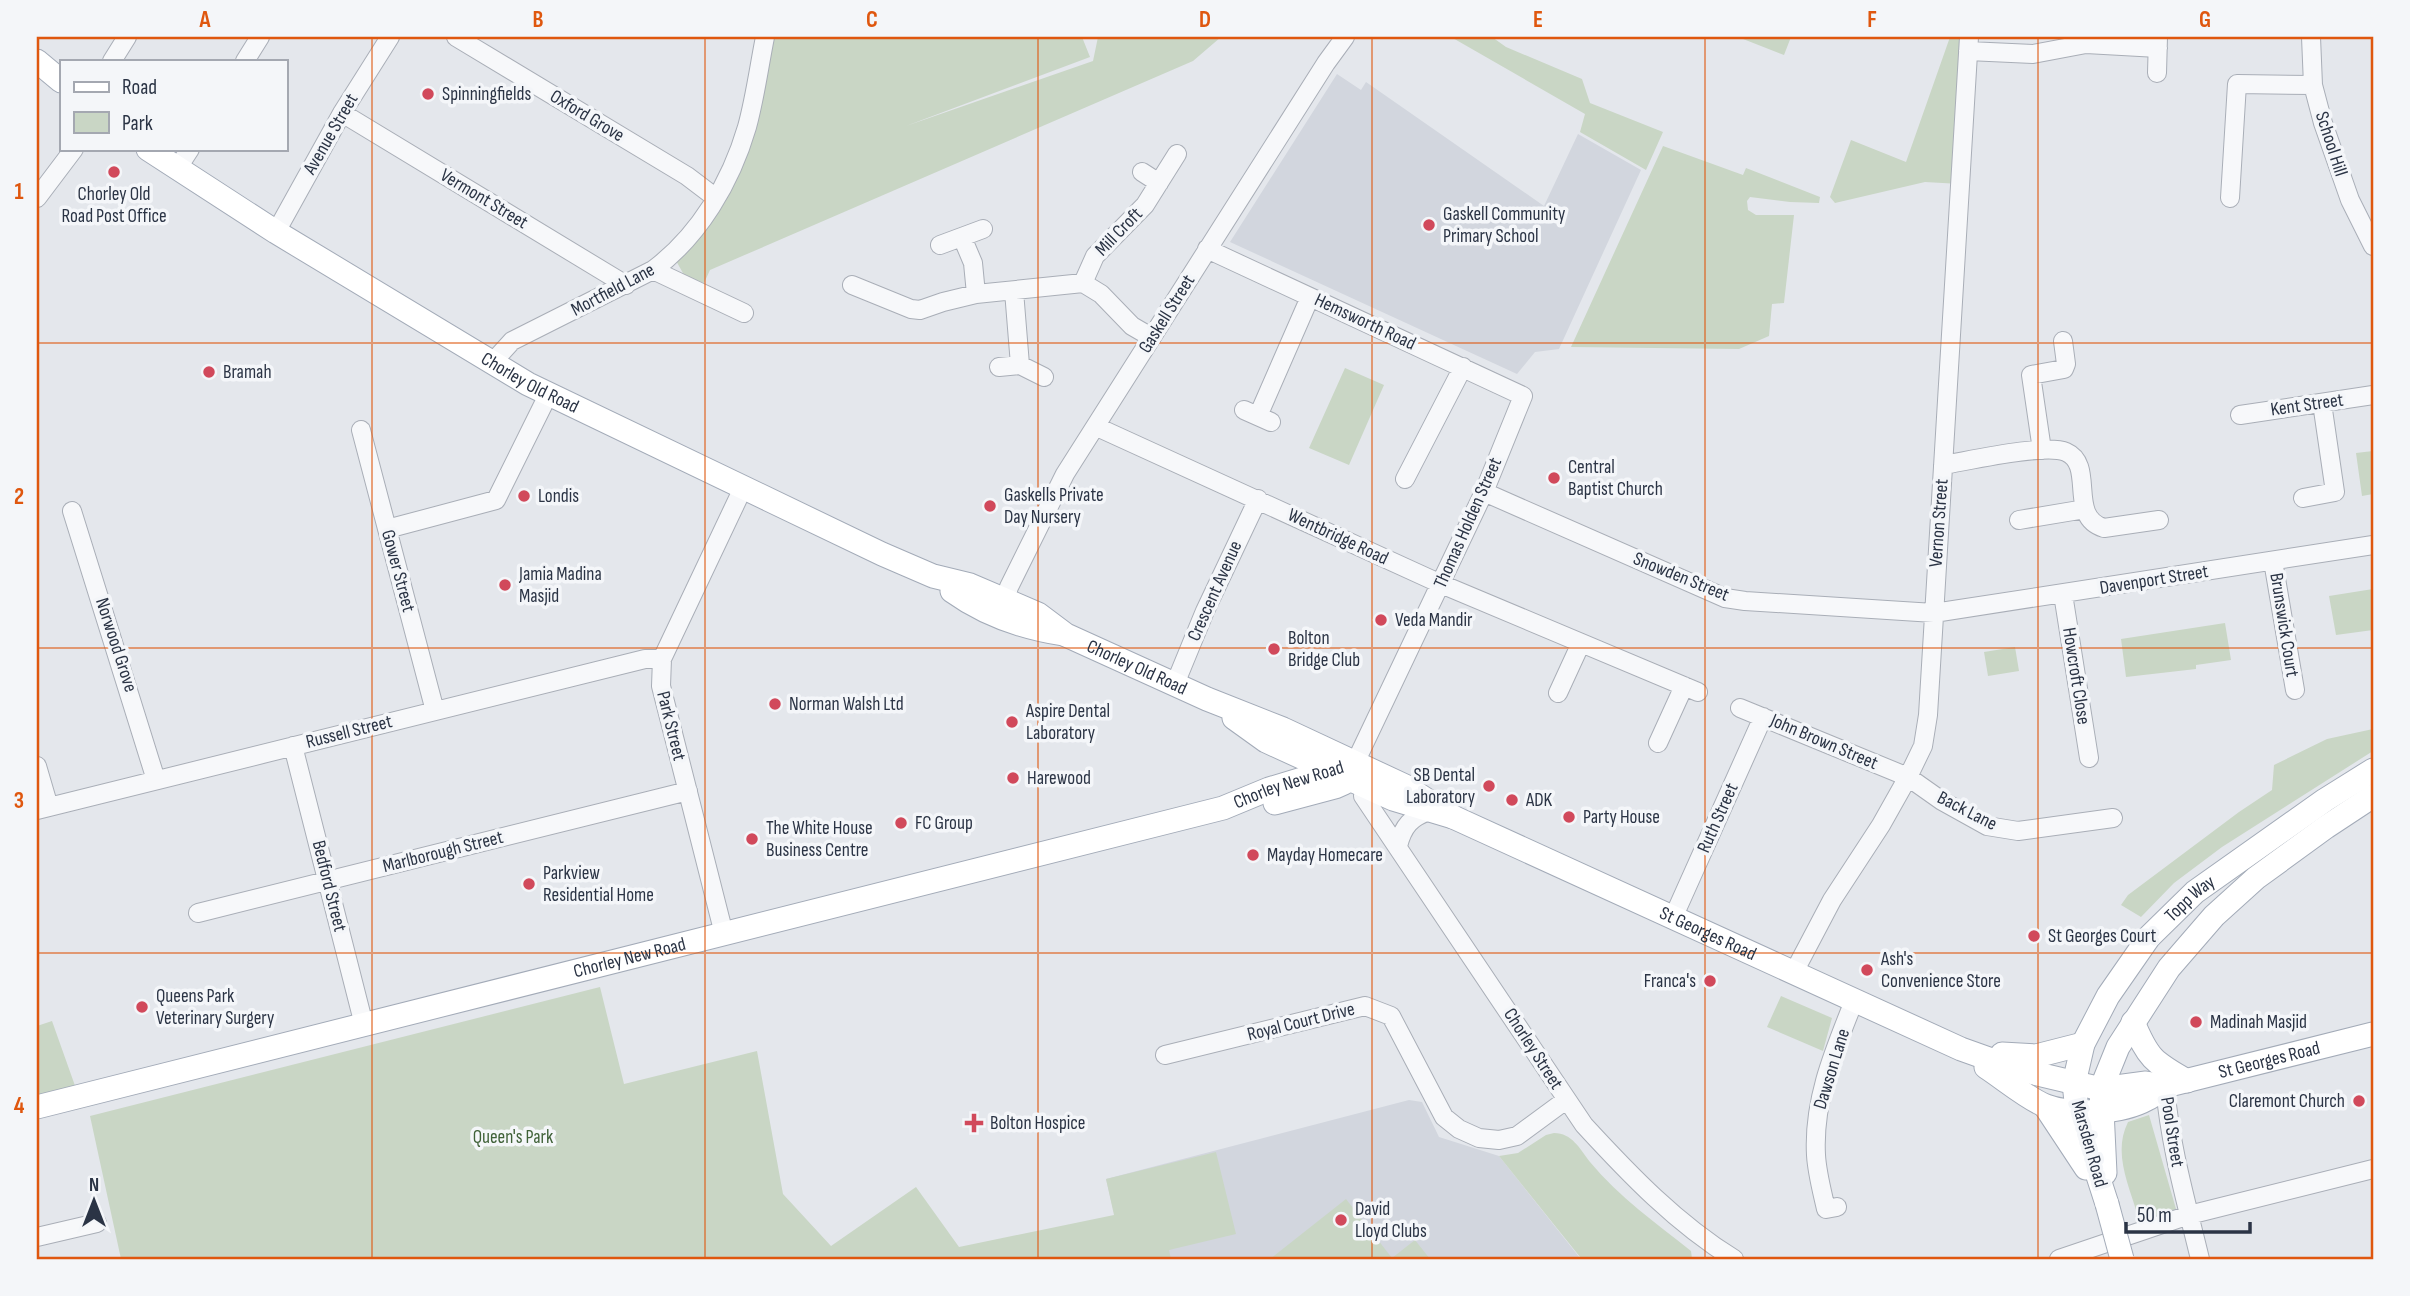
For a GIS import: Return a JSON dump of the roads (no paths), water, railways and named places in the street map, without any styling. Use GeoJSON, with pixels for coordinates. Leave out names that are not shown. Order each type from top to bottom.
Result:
{"type":"FeatureCollection","features":[{"type":"Feature","properties":{"kind":"main road"},"geometry":{"type":"LineString","coordinates":[[37,61],[60,80]]}},
{"type":"Feature","properties":{"kind":"main road","name":"Chorley Old Road"},"geometry":{"type":"LineString","coordinates":[[149,150],[276,232],[548,395],[933,576],[1002,594],[1038,614],[1066,635],[1207,699],[1283,729],[1354,780]]}},
{"type":"Feature","properties":{"kind":"main road","name":"Chorley Old Road"},"geometry":{"type":"LineString","coordinates":[[933,576],[965,600],[1031,629],[1066,635]]}},
{"type":"Feature","properties":{"kind":"main road","name":"Topp Way"},"geometry":{"type":"LineString","coordinates":[[2074,1083],[2083,1044],[2108,996],[2149,937],[2195,892],[2304,814],[2373,770]]}},
{"type":"Feature","properties":{"kind":"main road","name":"Chorley New Road"},"geometry":{"type":"LineString","coordinates":[[37,1107],[1223,808],[1269,789],[1354,780]]}},
{"type":"Feature","properties":{"kind":"main road","name":"St Georges Road"},"geometry":{"type":"LineString","coordinates":[[1354,780],[1393,799],[1453,817]]}},
{"type":"Feature","properties":{"kind":"main road","name":"St Georges Road"},"geometry":{"type":"LineString","coordinates":[[1354,780],[1405,786],[1453,817],[1961,1049],[2018,1069],[2074,1083],[2101,1089],[2146,1083],[2165,1086],[2373,1034]]}},
{"type":"Feature","properties":{"kind":"main road","name":"Topp Way"},"geometry":{"type":"LineString","coordinates":[[2101,1089],[2118,1047],[2133,1022],[2169,968],[2214,916],[2256,878],[2373,796]]}},
{"type":"Feature","properties":{"kind":"main road"},"geometry":{"type":"LineString","coordinates":[[2133,1022],[2144,1050],[2157,1064],[2188,1081]]}},
{"type":"Feature","properties":{"kind":"main road"},"geometry":{"type":"LineString","coordinates":[[1961,1049],[2036,1056],[2083,1044]]}},
{"type":"Feature","properties":{"kind":"main road","name":"St Georges Road"},"geometry":{"type":"LineString","coordinates":[[1961,1049],[2045,1106],[2101,1112],[2148,1099],[2165,1086]]}},
{"type":"Feature","properties":{"kind":"main road","name":"Marsden Road"},"geometry":{"type":"LineString","coordinates":[[2074,1083],[2077,1111],[2122,1259]]}},
{"type":"Feature","properties":{"kind":"main road","name":"Marsden Road"},"geometry":{"type":"LineString","coordinates":[[2101,1089],[2107,1204]]}},
{"type":"Feature","properties":{"kind":"main road"},"geometry":{"type":"LineString","coordinates":[[2045,1106],[2107,1204]]}},
{"type":"Feature","properties":{"kind":"street"},"geometry":{"type":"LineString","coordinates":[[113,60],[127,37]]}},
{"type":"Feature","properties":{"kind":"street"},"geometry":{"type":"LineString","coordinates":[[246,60],[260,37]]}},
{"type":"Feature","properties":{"kind":"street","name":"Avenue Street"},"geometry":{"type":"LineString","coordinates":[[276,232],[342,113],[390,37]]}},
{"type":"Feature","properties":{"kind":"street","name":"Oxford Grove"},"geometry":{"type":"LineString","coordinates":[[456,37],[687,176],[716,198]]}},
{"type":"Feature","properties":{"kind":"street","name":"Mortfield Lane"},"geometry":{"type":"LineString","coordinates":[[492,363],[512,341],[653,270],[687,239],[716,198],[737,154],[747,127],[765,37]]}},
{"type":"Feature","properties":{"kind":"street","name":"Gaskell Street"},"geometry":{"type":"LineString","coordinates":[[1002,594],[1065,474],[1326,63],[1346,37]]}},
{"type":"Feature","properties":{"kind":"street","name":"School Hill"},"geometry":{"type":"LineString","coordinates":[[2311,37],[2313,85],[2323,123],[2350,200],[2373,246]]}},
{"type":"Feature","properties":{"kind":"street"},"geometry":{"type":"LineString","coordinates":[[1968,44],[2032,54],[2086,44],[2158,42],[2157,73]]}},
{"type":"Feature","properties":{"kind":"street","name":"Vernon Street"},"geometry":{"type":"LineString","coordinates":[[1793,974],[1832,900],[1881,825],[1923,746],[1934,613],[1968,44]]}},
{"type":"Feature","properties":{"kind":"street"},"geometry":{"type":"LineString","coordinates":[[2230,198],[2238,84],[2313,85]]}},
{"type":"Feature","properties":{"kind":"street","name":"Vermont Street"},"geometry":{"type":"LineString","coordinates":[[342,113],[626,285]]}},
{"type":"Feature","properties":{"kind":"street"},"geometry":{"type":"LineString","coordinates":[[37,198],[73,150]]}},
{"type":"Feature","properties":{"kind":"street"},"geometry":{"type":"LineString","coordinates":[[177,169],[189,150]]}},
{"type":"Feature","properties":{"kind":"street","name":"Mill Croft"},"geometry":{"type":"LineString","coordinates":[[1083,283],[1095,256],[1145,205],[1177,153]]}},
{"type":"Feature","properties":{"kind":"street"},"geometry":{"type":"LineString","coordinates":[[1142,172],[1159,183]]}},
{"type":"Feature","properties":{"kind":"street"},"geometry":{"type":"LineString","coordinates":[[940,244],[983,229]]}},
{"type":"Feature","properties":{"kind":"street"},"geometry":{"type":"LineString","coordinates":[[962,237],[974,263],[976,294]]}},
{"type":"Feature","properties":{"kind":"street","name":"Hemsworth Road"},"geometry":{"type":"LineString","coordinates":[[1207,249],[1523,396]]}},
{"type":"Feature","properties":{"kind":"street"},"geometry":{"type":"LineString","coordinates":[[653,270],[716,309],[744,313]]}},
{"type":"Feature","properties":{"kind":"street"},"geometry":{"type":"LineString","coordinates":[[852,285],[881,288],[911,309],[920,310],[976,294],[1083,283],[1101,294],[1132,326],[1152,337]]}},
{"type":"Feature","properties":{"kind":"street"},"geometry":{"type":"LineString","coordinates":[[1014,291],[1020,365]]}},
{"type":"Feature","properties":{"kind":"street"},"geometry":{"type":"LineString","coordinates":[[1258,416],[1310,297]]}},
{"type":"Feature","properties":{"kind":"street"},"geometry":{"type":"LineString","coordinates":[[2042,450],[2031,375],[2064,369],[2066,364],[2063,341]]}},
{"type":"Feature","properties":{"kind":"street"},"geometry":{"type":"LineString","coordinates":[[999,368],[1020,365],[1044,377]]}},
{"type":"Feature","properties":{"kind":"street"},"geometry":{"type":"LineString","coordinates":[[1407,468],[1463,367]]}},
{"type":"Feature","properties":{"kind":"street"},"geometry":{"type":"LineString","coordinates":[[387,529],[496,500],[548,395]]}},
{"type":"Feature","properties":{"kind":"street","name":"Kent Street"},"geometry":{"type":"LineString","coordinates":[[2240,415],[2373,395]]}},
{"type":"Feature","properties":{"kind":"street","name":"Thomas Holden Street"},"geometry":{"type":"LineString","coordinates":[[1354,780],[1484,492],[1523,396]]}},
{"type":"Feature","properties":{"kind":"street"},"geometry":{"type":"LineString","coordinates":[[2303,498],[2335,492],[2322,403]]}},
{"type":"Feature","properties":{"kind":"street","name":"Wentbridge Road"},"geometry":{"type":"LineString","coordinates":[[1097,427],[1441,584],[1691,689],[1658,743]]}},
{"type":"Feature","properties":{"kind":"street","name":"Gower Street"},"geometry":{"type":"LineString","coordinates":[[361,430],[435,711]]}},
{"type":"Feature","properties":{"kind":"street"},"geometry":{"type":"LineString","coordinates":[[1943,465],[2042,450],[2063,451],[2075,458],[2079,465],[2085,509],[2090,520],[2104,528],[2159,520]]}},
{"type":"Feature","properties":{"kind":"street","name":"Park Street"},"geometry":{"type":"LineString","coordinates":[[724,934],[661,686],[663,659],[743,488]]}},
{"type":"Feature","properties":{"kind":"street","name":"Snowden Street"},"geometry":{"type":"LineString","coordinates":[[1484,492],[1725,597],[1745,601],[1934,613]]}},
{"type":"Feature","properties":{"kind":"street","name":"Crescent Avenue"},"geometry":{"type":"LineString","coordinates":[[1175,684],[1205,611],[1258,499]]}},
{"type":"Feature","properties":{"kind":"street"},"geometry":{"type":"LineString","coordinates":[[2019,520],[2085,509]]}},
{"type":"Feature","properties":{"kind":"street","name":"Norwood Grove"},"geometry":{"type":"LineString","coordinates":[[72,511],[156,780]]}},
{"type":"Feature","properties":{"kind":"street","name":"Davenport Street"},"geometry":{"type":"LineString","coordinates":[[1934,613],[2373,545]]}},
{"type":"Feature","properties":{"kind":"street","name":"Brunswick Court"},"geometry":{"type":"LineString","coordinates":[[2273,561],[2295,690]]}},
{"type":"Feature","properties":{"kind":"street"},"geometry":{"type":"LineString","coordinates":[[965,600],[1002,594],[1007,613],[1017,623]]}},
{"type":"Feature","properties":{"kind":"street","name":"Howcroft Close"},"geometry":{"type":"LineString","coordinates":[[2063,594],[2089,758]]}},
{"type":"Feature","properties":{"kind":"street"},"geometry":{"type":"LineString","coordinates":[[1558,693],[1581,643]]}},
{"type":"Feature","properties":{"kind":"street","name":"Russell Street"},"geometry":{"type":"LineString","coordinates":[[43,808],[645,659],[663,659]]}},
{"type":"Feature","properties":{"kind":"street","name":"John Brown Street"},"geometry":{"type":"LineString","coordinates":[[1740,708],[1908,777]]}},
{"type":"Feature","properties":{"kind":"street","name":"Ruth Street"},"geometry":{"type":"LineString","coordinates":[[1672,918],[1763,717]]}},
{"type":"Feature","properties":{"kind":"street","name":"Bedford Street"},"geometry":{"type":"LineString","coordinates":[[293,746],[364,1025]]}},
{"type":"Feature","properties":{"kind":"street"},"geometry":{"type":"LineString","coordinates":[[37,766],[43,808]]}},
{"type":"Feature","properties":{"kind":"street","name":"Back Lane"},"geometry":{"type":"LineString","coordinates":[[1908,777],[1942,801],[1987,826],[2006,831],[2113,818]]}},
{"type":"Feature","properties":{"kind":"street","name":"Chorley Street"},"geometry":{"type":"LineString","coordinates":[[1354,780],[1584,1125],[1626,1172],[1713,1254],[1734,1259]]}},
{"type":"Feature","properties":{"kind":"street","name":"Marlborough Street"},"geometry":{"type":"LineString","coordinates":[[198,913],[688,791]]}},
{"type":"Feature","properties":{"kind":"street"},"geometry":{"type":"LineString","coordinates":[[1398,846],[1408,822],[1417,815],[1430,811]]}},
{"type":"Feature","properties":{"kind":"street","name":"Dawson Lane"},"geometry":{"type":"LineString","coordinates":[[1837,1207],[1826,1209],[1816,1158],[1815,1132],[1818,1106],[1830,1061],[1853,1001]]}},
{"type":"Feature","properties":{"kind":"street","name":"Royal Court Drive"},"geometry":{"type":"LineString","coordinates":[[1165,1055],[1365,1006],[1391,1016],[1444,1117],[1459,1129],[1479,1138],[1499,1140],[1517,1136],[1566,1100]]}},
{"type":"Feature","properties":{"kind":"street","name":"Pool Street"},"geometry":{"type":"LineString","coordinates":[[2165,1086],[2168,1124],[2176,1165],[2200,1259]]}},
{"type":"Feature","properties":{"kind":"street"},"geometry":{"type":"LineString","coordinates":[[2059,1259],[2189,1215],[2373,1169]]}},
{"type":"Feature","properties":{"kind":"street"},"geometry":{"type":"LineString","coordinates":[[37,1237],[97,1223]]}},
{"type":"Feature","properties":{"kind":"place","name":"Spinningfields"},"geometry":{"type":"Point","coordinates":[428,94]}},
{"type":"Feature","properties":{"kind":"place","name":"Chorley Old Road Post Office"},"geometry":{"type":"Point","coordinates":[114,172]}},
{"type":"Feature","properties":{"kind":"place","name":"Gaskell Community Primary School"},"geometry":{"type":"Point","coordinates":[1429,225]}},
{"type":"Feature","properties":{"kind":"place","name":"Bramah"},"geometry":{"type":"Point","coordinates":[209,372]}},
{"type":"Feature","properties":{"kind":"place","name":"Central Baptist Church"},"geometry":{"type":"Point","coordinates":[1554,478]}},
{"type":"Feature","properties":{"kind":"place","name":"Londis"},"geometry":{"type":"Point","coordinates":[524,496]}},
{"type":"Feature","properties":{"kind":"place","name":"Gaskells Private Day Nursery"},"geometry":{"type":"Point","coordinates":[990,506]}},
{"type":"Feature","properties":{"kind":"place","name":"Jamia Madina Masjid"},"geometry":{"type":"Point","coordinates":[505,585]}},
{"type":"Feature","properties":{"kind":"place","name":"Veda Mandir"},"geometry":{"type":"Point","coordinates":[1381,620]}},
{"type":"Feature","properties":{"kind":"place","name":"Bolton Bridge Club"},"geometry":{"type":"Point","coordinates":[1274,649]}},
{"type":"Feature","properties":{"kind":"place","name":"Norman Walsh Ltd"},"geometry":{"type":"Point","coordinates":[775,704]}},
{"type":"Feature","properties":{"kind":"place","name":"Aspire Dental Laboratory"},"geometry":{"type":"Point","coordinates":[1012,722]}},
{"type":"Feature","properties":{"kind":"place","name":"Harewood"},"geometry":{"type":"Point","coordinates":[1013,778]}},
{"type":"Feature","properties":{"kind":"place","name":"SB Dental Laboratory"},"geometry":{"type":"Point","coordinates":[1489,786]}},
{"type":"Feature","properties":{"kind":"place","name":"ADK"},"geometry":{"type":"Point","coordinates":[1512,800]}},
{"type":"Feature","properties":{"kind":"place","name":"Party House"},"geometry":{"type":"Point","coordinates":[1569,817]}},
{"type":"Feature","properties":{"kind":"place","name":"FC Group"},"geometry":{"type":"Point","coordinates":[901,823]}},
{"type":"Feature","properties":{"kind":"place","name":"The White House Business Centre"},"geometry":{"type":"Point","coordinates":[752,839]}},
{"type":"Feature","properties":{"kind":"place","name":"Mayday Homecare"},"geometry":{"type":"Point","coordinates":[1253,855]}},
{"type":"Feature","properties":{"kind":"place","name":"Parkview Residential Home"},"geometry":{"type":"Point","coordinates":[529,884]}},
{"type":"Feature","properties":{"kind":"place","name":"St Georges Court"},"geometry":{"type":"Point","coordinates":[2034,936]}},
{"type":"Feature","properties":{"kind":"place","name":"Ash's Convenience Store"},"geometry":{"type":"Point","coordinates":[1867,970]}},
{"type":"Feature","properties":{"kind":"place","name":"Franca's"},"geometry":{"type":"Point","coordinates":[1710,981]}},
{"type":"Feature","properties":{"kind":"place","name":"Queens Park Veterinary Surgery"},"geometry":{"type":"Point","coordinates":[142,1007]}},
{"type":"Feature","properties":{"kind":"place","name":"Madinah Masjid"},"geometry":{"type":"Point","coordinates":[2196,1022]}},
{"type":"Feature","properties":{"kind":"place","name":"Claremont Church"},"geometry":{"type":"Point","coordinates":[2359,1101]}},
{"type":"Feature","properties":{"kind":"place","name":"Bolton Hospice"},"geometry":{"type":"Point","coordinates":[974,1123]}},
{"type":"Feature","properties":{"kind":"place","name":"David Lloyd Clubs"},"geometry":{"type":"Point","coordinates":[1341,1220]}},
{"type":"Feature","properties":{"kind":"park label","name":"Queen's Park"},"geometry":{"type":"Point","coordinates":[513,1137]}}]}
